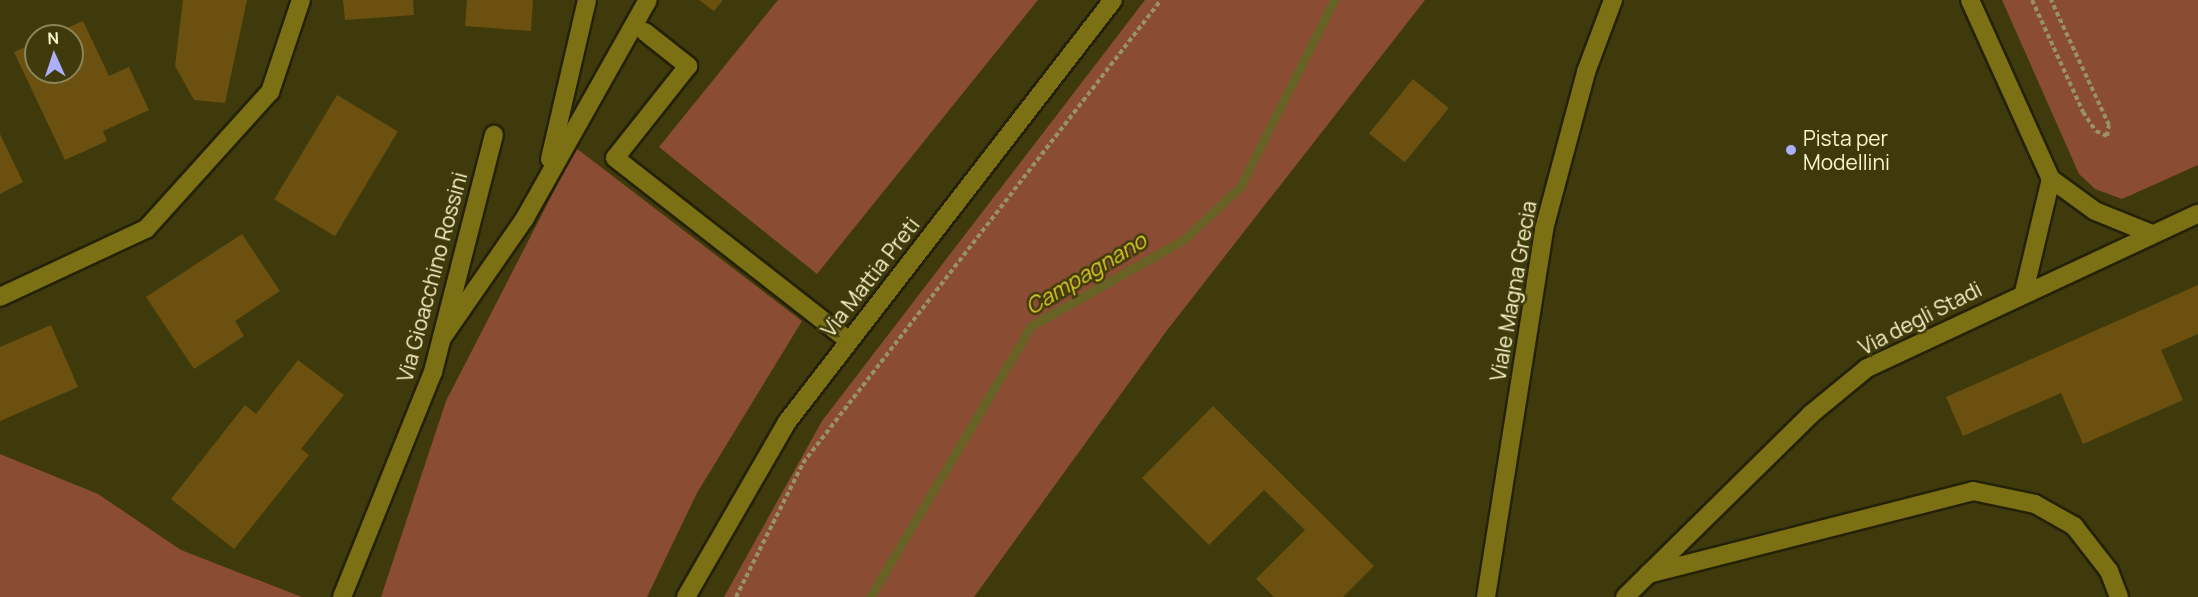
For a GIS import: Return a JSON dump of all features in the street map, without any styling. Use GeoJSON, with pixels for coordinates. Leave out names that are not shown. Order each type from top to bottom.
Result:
{"type":"FeatureCollection","features":[{"type":"Feature","properties":{"kind":"street"},"geometry":{"type":"LineString","coordinates":[[0,297],[146,229],[270,93],[301,0]]}},
{"type":"Feature","properties":{"kind":"street"},"geometry":{"type":"LineString","coordinates":[[546,175],[587,0]]}},
{"type":"Feature","properties":{"kind":"street"},"geometry":{"type":"LineString","coordinates":[[442,338],[493,268],[648,0]]}},
{"type":"Feature","properties":{"kind":"street","name":"Via Mattia Preti"},"geometry":{"type":"LineString","coordinates":[[686,597],[787,423],[1113,0]]}},
{"type":"Feature","properties":{"kind":"street","name":"Viale Magna Grecia"},"geometry":{"type":"LineString","coordinates":[[1486,597],[1544,229],[1586,72],[1613,0]]}},
{"type":"Feature","properties":{"kind":"street"},"geometry":{"type":"LineString","coordinates":[[1970,0],[2050,179],[2095,211],[2152,234]]}},
{"type":"Feature","properties":{"kind":"street"},"geometry":{"type":"LineString","coordinates":[[645,32],[688,66],[615,158],[849,341]]}},
{"type":"Feature","properties":{"kind":"street","name":"Via Gioacchino Rossini"},"geometry":{"type":"LineString","coordinates":[[342,597],[442,338],[494,135]]}},
{"type":"Feature","properties":{"kind":"street"},"geometry":{"type":"LineString","coordinates":[[2024,291],[2050,179]]}},
{"type":"Feature","properties":{"kind":"street","name":"Via degli Stadi"},"geometry":{"type":"LineString","coordinates":[[1625,597],[1811,414],[1867,368],[2024,291],[2198,214]]}},
{"type":"Feature","properties":{"kind":"street"},"geometry":{"type":"LineString","coordinates":[[1648,574],[1973,490],[2035,504],[2074,526],[2109,571],[2119,597]]}},
{"type":"Feature","properties":{"kind":"path"},"geometry":{"type":"LineString","coordinates":[[736,597],[803,463],[1161,0]]}},
{"type":"Feature","properties":{"kind":"path"},"geometry":{"type":"LineString","coordinates":[[2032,0],[2083,112],[2096,131],[2107,136],[2109,125],[2051,0]]}},
{"type":"Feature","properties":{"kind":"shaded area"},"geometry":{"type":"Polygon","coordinates":[[[778,0],[1038,0],[817,274],[659,147],[778,0]]]}},
{"type":"Feature","properties":{"kind":"shaded area"},"geometry":{"type":"Polygon","coordinates":[[[1145,0],[1425,0],[1168,329],[974,597],[724,597],[822,421],[1145,0]]]}},
{"type":"Feature","properties":{"kind":"shaded area"},"geometry":{"type":"Polygon","coordinates":[[[2002,0],[2198,0],[2198,165],[2122,199],[2095,189],[2079,174],[2002,0]]]}},
{"type":"Feature","properties":{"kind":"shaded area"},"geometry":{"type":"Polygon","coordinates":[[[576,148],[802,321],[697,493],[647,597],[381,597],[446,401],[576,148]]]}},
{"type":"Feature","properties":{"kind":"shaded area"},"geometry":{"type":"Polygon","coordinates":[[[0,454],[98,494],[181,550],[302,597],[0,597],[0,454]]]}},
{"type":"Feature","properties":{"kind":"building"},"geometry":{"type":"Polygon","coordinates":[[[183,0],[247,0],[225,103],[194,100],[175,66],[183,0]]]}},
{"type":"Feature","properties":{"kind":"building"},"geometry":{"type":"Polygon","coordinates":[[[343,0],[413,0],[414,15],[345,20],[343,0]]]}},
{"type":"Feature","properties":{"kind":"building"},"geometry":{"type":"Polygon","coordinates":[[[467,0],[533,0],[531,31],[465,26],[467,0]]]}},
{"type":"Feature","properties":{"kind":"building"},"geometry":{"type":"Polygon","coordinates":[[[699,0],[723,0],[714,11],[699,0]]]}},
{"type":"Feature","properties":{"kind":"building"},"geometry":{"type":"Polygon","coordinates":[[[83,21],[109,76],[129,67],[149,110],[103,131],[107,141],[65,160],[29,84],[84,84],[84,24],[76,24],[83,21]]]}},
{"type":"Feature","properties":{"kind":"building"},"geometry":{"type":"Polygon","coordinates":[[[24,47],[24,73],[14,52],[24,47]]]}},
{"type":"Feature","properties":{"kind":"building"},"geometry":{"type":"Polygon","coordinates":[[[1413,79],[1449,108],[1405,162],[1369,133],[1413,79]]]}},
{"type":"Feature","properties":{"kind":"building"},"geometry":{"type":"Polygon","coordinates":[[[337,95],[398,132],[335,236],[274,200],[337,95]]]}},
{"type":"Feature","properties":{"kind":"building"},"geometry":{"type":"Polygon","coordinates":[[[0,134],[23,182],[0,194],[0,134]]]}},
{"type":"Feature","properties":{"kind":"building"},"geometry":{"type":"Polygon","coordinates":[[[242,234],[280,291],[235,321],[244,336],[194,369],[146,297],[242,234]]]}},
{"type":"Feature","properties":{"kind":"building"},"geometry":{"type":"Polygon","coordinates":[[[2198,285],[2198,334],[2161,350],[2183,400],[2083,444],[2061,393],[1963,436],[1946,397],[2198,285]]]}},
{"type":"Feature","properties":{"kind":"building"},"geometry":{"type":"Polygon","coordinates":[[[51,325],[78,387],[0,421],[0,347],[51,325]]]}},
{"type":"Feature","properties":{"kind":"building"},"geometry":{"type":"Polygon","coordinates":[[[298,360],[344,395],[301,449],[309,455],[234,549],[171,499],[245,405],[256,414],[298,360]]]}},
{"type":"Feature","properties":{"kind":"building"},"geometry":{"type":"Polygon","coordinates":[[[1213,406],[1374,566],[1343,597],[1274,597],[1256,579],[1305,530],[1264,490],[1209,545],[1142,478],[1213,406]]]}},
{"type":"Feature","properties":{"kind":"waterway","name":"Campagnano"},"geometry":{"type":"LineString","coordinates":[[870,597],[1031,326],[1183,240],[1240,187],[1334,0]]}},
{"type":"Feature","properties":{"kind":"place","name":"Pista per Modellini"},"geometry":{"type":"Point","coordinates":[1791,150]}}]}
